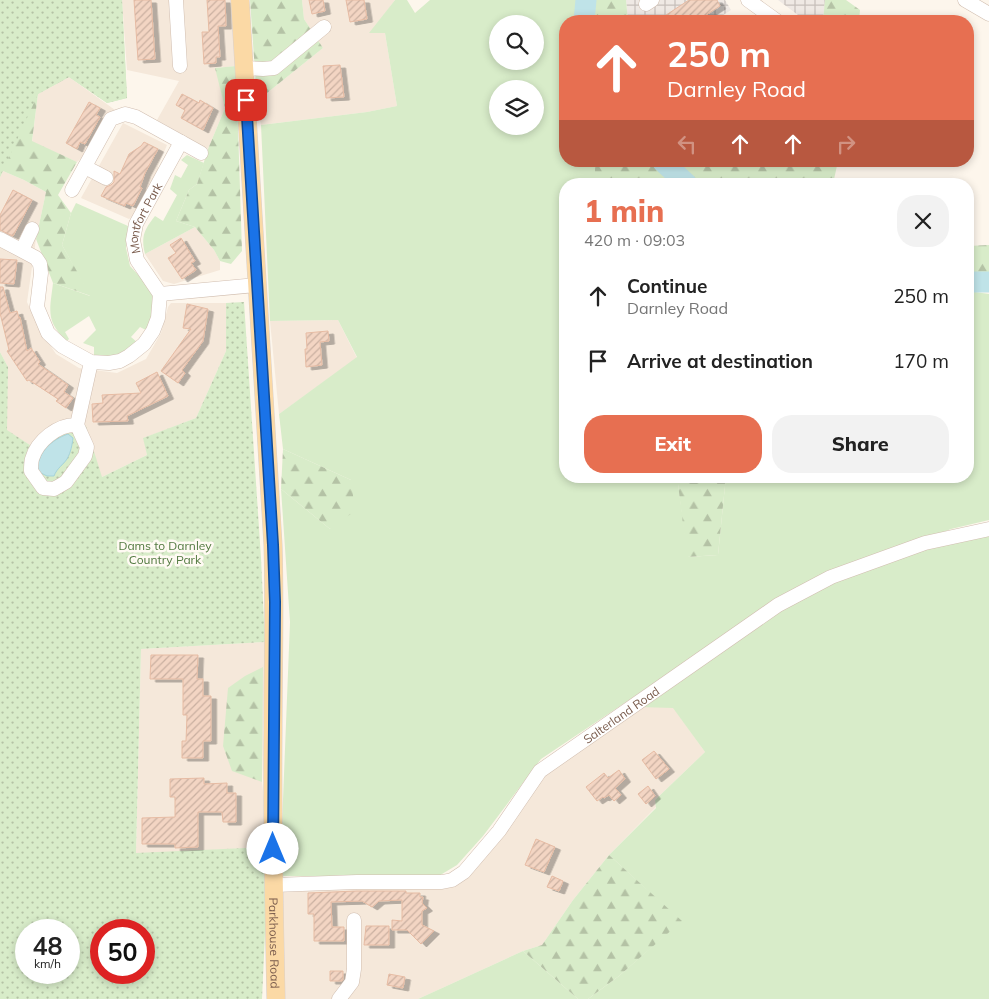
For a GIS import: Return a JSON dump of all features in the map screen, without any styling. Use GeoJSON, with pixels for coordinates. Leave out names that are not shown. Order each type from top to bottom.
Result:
{"type":"FeatureCollection","features":[{"type":"Feature","properties":{"kind":"main road","name":"Parkhouse Road"},"geometry":{"type":"LineString","coordinates":[[240,0],[273,545],[275,602],[274,885],[276,999]]}},
{"type":"Feature","properties":{"kind":"street"},"geometry":{"type":"LineString","coordinates":[[176,0],[180,66]]}},
{"type":"Feature","properties":{"kind":"street"},"geometry":{"type":"LineString","coordinates":[[748,0],[758,15]]}},
{"type":"Feature","properties":{"kind":"street"},"geometry":{"type":"LineString","coordinates":[[965,0],[989,14]]}},
{"type":"Feature","properties":{"kind":"street"},"geometry":{"type":"LineString","coordinates":[[244,68],[274,68],[324,27]]}},
{"type":"Feature","properties":{"kind":"street"},"geometry":{"type":"LineString","coordinates":[[72,190],[111,118],[125,114],[136,117],[201,153]]}},
{"type":"Feature","properties":{"kind":"street","name":"Montfort Park"},"geometry":{"type":"LineString","coordinates":[[160,294],[137,260],[133,240],[136,224],[181,142]]}},
{"type":"Feature","properties":{"kind":"street"},"geometry":{"type":"LineString","coordinates":[[85,167],[106,178]]}},
{"type":"Feature","properties":{"kind":"street"},"geometry":{"type":"LineString","coordinates":[[22,250],[32,229]]}},
{"type":"Feature","properties":{"kind":"street"},"geometry":{"type":"LineString","coordinates":[[0,239],[36,258],[40,264],[41,273],[37,307],[48,333],[62,346],[91,362],[120,361],[144,344],[153,331],[158,318],[160,294],[257,285]]}},
{"type":"Feature","properties":{"kind":"street"},"geometry":{"type":"LineString","coordinates":[[77,425],[54,431],[42,443],[32,459],[31,471],[43,488],[54,489],[66,482],[85,456],[87,447],[77,425],[91,362]]}},
{"type":"Feature","properties":{"kind":"street","name":"Salterland Road"},"geometry":{"type":"LineString","coordinates":[[274,885],[442,882],[452,880],[464,872],[499,831],[540,771],[778,604],[831,577],[925,543],[989,529]]}},
{"type":"Feature","properties":{"kind":"street"},"geometry":{"type":"LineString","coordinates":[[339,999],[352,982],[354,969],[354,920]]}},
{"type":"Feature","properties":{"kind":"shaded area"},"geometry":{"type":"Polygon","coordinates":[[[122,0],[233,0],[236,66],[216,68],[225,108],[208,149],[157,120],[179,81],[127,70],[122,0]]]}},
{"type":"Feature","properties":{"kind":"shaded area"},"geometry":{"type":"Polygon","coordinates":[[[302,0],[395,0],[370,33],[385,33],[397,106],[367,112],[261,125],[257,101],[323,48],[304,19],[302,0]]]}},
{"type":"Feature","properties":{"kind":"shaded area"},"geometry":{"type":"Polygon","coordinates":[[[626,0],[725,0],[731,10],[723,15],[627,15],[626,0]]]}},
{"type":"Feature","properties":{"kind":"shaded area"},"geometry":{"type":"Polygon","coordinates":[[[778,0],[825,0],[824,15],[798,15],[778,0]]]}},
{"type":"Feature","properties":{"kind":"shaded area"},"geometry":{"type":"Polygon","coordinates":[[[69,77],[115,110],[109,116],[86,154],[77,162],[32,142],[38,94],[69,77]]]}},
{"type":"Feature","properties":{"kind":"shaded area"},"geometry":{"type":"Polygon","coordinates":[[[123,123],[167,145],[158,166],[159,174],[136,213],[129,219],[81,198],[123,123]]]}},
{"type":"Feature","properties":{"kind":"shaded area"},"geometry":{"type":"Polygon","coordinates":[[[3,171],[46,192],[36,239],[27,302],[38,327],[56,354],[79,368],[117,373],[146,359],[161,333],[168,307],[171,303],[226,303],[226,351],[196,418],[144,438],[147,455],[102,477],[33,447],[6,430],[8,367],[0,352],[0,177],[3,171]]]}},
{"type":"Feature","properties":{"kind":"shaded area"},"geometry":{"type":"Polygon","coordinates":[[[195,227],[214,250],[220,261],[220,270],[174,284],[163,281],[145,254],[195,227]]]}},
{"type":"Feature","properties":{"kind":"shaded area"},"geometry":{"type":"Polygon","coordinates":[[[338,320],[357,358],[279,414],[270,321],[338,320]]]}},
{"type":"Feature","properties":{"kind":"shaded area"},"geometry":{"type":"Polygon","coordinates":[[[265,642],[262,782],[269,847],[136,854],[141,649],[265,642]]]}},
{"type":"Feature","properties":{"kind":"shaded area"},"geometry":{"type":"Polygon","coordinates":[[[639,707],[673,707],[705,752],[655,800],[656,807],[609,855],[573,900],[542,945],[523,951],[418,999],[285,999],[281,888],[453,886],[545,774],[639,707]]]}},
{"type":"Feature","properties":{"kind":"green space"},"geometry":{"type":"Polygon","coordinates":[[[0,0],[122,0],[127,98],[107,103],[69,77],[38,94],[32,141],[77,162],[58,195],[71,213],[62,245],[91,296],[53,283],[36,239],[46,192],[3,171],[0,177],[0,0]]]}},
{"type":"Feature","properties":{"kind":"green space"},"geometry":{"type":"Polygon","coordinates":[[[0,0],[122,0],[127,98],[107,103],[69,77],[38,94],[0,177],[0,0]]]}},
{"type":"Feature","properties":{"kind":"green space"},"geometry":{"type":"Polygon","coordinates":[[[250,0],[302,0],[304,19],[323,48],[257,101],[250,0]]]}},
{"type":"Feature","properties":{"kind":"green space"},"geometry":{"type":"Polygon","coordinates":[[[395,0],[407,0],[415,13],[430,0],[580,0],[577,15],[559,15],[559,167],[595,167],[595,178],[559,178],[559,483],[678,483],[688,557],[718,555],[725,483],[974,483],[974,292],[989,294],[989,520],[951,529],[781,598],[541,759],[483,836],[457,865],[437,877],[280,876],[290,622],[281,489],[330,529],[351,480],[283,449],[279,414],[357,357],[338,320],[270,321],[261,125],[367,112],[397,106],[385,33],[369,33],[395,0]]]}},
{"type":"Feature","properties":{"kind":"green space"},"geometry":{"type":"Polygon","coordinates":[[[595,0],[626,0],[627,15],[593,15],[595,0]]]}},
{"type":"Feature","properties":{"kind":"green space"},"geometry":{"type":"Polygon","coordinates":[[[825,0],[846,0],[860,10],[860,15],[824,15],[825,0]]]}},
{"type":"Feature","properties":{"kind":"green space"},"geometry":{"type":"Polygon","coordinates":[[[236,66],[242,251],[231,264],[220,261],[214,250],[195,227],[176,221],[189,190],[197,184],[208,149],[225,108],[215,68],[236,66]]]}},
{"type":"Feature","properties":{"kind":"green space"},"geometry":{"type":"Polygon","coordinates":[[[187,155],[204,163],[197,184],[189,190],[176,221],[195,227],[145,254],[143,242],[146,229],[155,216],[163,221],[177,195],[170,189],[175,175],[181,178],[188,165],[181,160],[187,155]]]}},
{"type":"Feature","properties":{"kind":"green space"},"geometry":{"type":"Polygon","coordinates":[[[595,167],[655,167],[668,178],[595,178],[595,167]]]}},
{"type":"Feature","properties":{"kind":"green space"},"geometry":{"type":"Polygon","coordinates":[[[681,167],[837,167],[834,178],[694,178],[681,167]]]}},
{"type":"Feature","properties":{"kind":"green space"},"geometry":{"type":"Polygon","coordinates":[[[76,203],[128,226],[126,248],[130,266],[154,296],[152,317],[146,330],[140,327],[131,337],[138,343],[111,358],[94,356],[94,347],[83,343],[96,330],[89,316],[65,332],[69,339],[67,341],[52,321],[50,308],[53,283],[90,296],[62,245],[71,213],[76,203]]]}},
{"type":"Feature","properties":{"kind":"green space"},"geometry":{"type":"Polygon","coordinates":[[[989,245],[989,275],[974,275],[974,246],[989,245]]]}},
{"type":"Feature","properties":{"kind":"green space","name":"Dams to Darnley Country Park"},"geometry":{"type":"Polygon","coordinates":[[[244,302],[265,642],[141,649],[136,853],[269,847],[262,999],[0,999],[0,352],[8,367],[7,430],[33,447],[74,420],[86,426],[102,477],[147,455],[143,438],[196,418],[226,351],[226,303],[244,302]]]}},
{"type":"Feature","properties":{"kind":"green space"},"geometry":{"type":"Polygon","coordinates":[[[283,449],[351,480],[355,511],[330,529],[281,489],[283,449]]]}},
{"type":"Feature","properties":{"kind":"green space"},"geometry":{"type":"Polygon","coordinates":[[[678,483],[725,483],[718,555],[687,557],[678,483]]]}},
{"type":"Feature","properties":{"kind":"green space"},"geometry":{"type":"Polygon","coordinates":[[[989,535],[989,999],[588,999],[619,976],[681,921],[609,855],[656,808],[655,800],[705,752],[673,708],[639,707],[796,598],[903,555],[989,535]]]}},
{"type":"Feature","properties":{"kind":"green space"},"geometry":{"type":"Polygon","coordinates":[[[263,667],[262,782],[232,771],[223,746],[228,688],[245,676],[263,667]]]}},
{"type":"Feature","properties":{"kind":"green space"},"geometry":{"type":"Polygon","coordinates":[[[609,855],[682,921],[619,976],[588,999],[578,999],[523,951],[542,945],[573,900],[609,855]]]}},
{"type":"Feature","properties":{"kind":"green space"},"geometry":{"type":"Polygon","coordinates":[[[523,951],[578,999],[418,999],[523,951]]]}},
{"type":"Feature","properties":{"kind":"water"},"geometry":{"type":"Polygon","coordinates":[[[68,434],[73,438],[70,451],[67,459],[54,476],[47,476],[37,471],[40,458],[46,448],[51,443],[68,434]]]}},
{"type":"Feature","properties":{"kind":"building"},"geometry":{"type":"Polygon","coordinates":[[[134,0],[151,0],[155,59],[138,60],[134,0]]]}},
{"type":"Feature","properties":{"kind":"building"},"geometry":{"type":"Polygon","coordinates":[[[207,0],[225,0],[226,26],[218,26],[220,57],[216,57],[216,63],[204,64],[202,32],[209,32],[207,0]]]}},
{"type":"Feature","properties":{"kind":"building"},"geometry":{"type":"Polygon","coordinates":[[[309,0],[323,0],[325,11],[312,14],[309,0]]]}},
{"type":"Feature","properties":{"kind":"building"},"geometry":{"type":"Polygon","coordinates":[[[346,0],[364,0],[367,19],[350,22],[346,0]]]}},
{"type":"Feature","properties":{"kind":"building"},"geometry":{"type":"Polygon","coordinates":[[[689,0],[717,0],[720,6],[706,15],[666,15],[689,0]]]}},
{"type":"Feature","properties":{"kind":"building"},"geometry":{"type":"Polygon","coordinates":[[[340,65],[344,97],[326,98],[323,66],[340,65]]]}},
{"type":"Feature","properties":{"kind":"building"},"geometry":{"type":"Polygon","coordinates":[[[182,94],[199,103],[200,100],[213,108],[203,130],[181,118],[185,110],[176,105],[182,94]]]}},
{"type":"Feature","properties":{"kind":"building"},"geometry":{"type":"Polygon","coordinates":[[[89,102],[100,108],[96,115],[100,117],[85,144],[80,142],[77,149],[66,143],[89,102]]]}},
{"type":"Feature","properties":{"kind":"building"},"geometry":{"type":"Polygon","coordinates":[[[144,142],[158,149],[145,173],[140,187],[142,188],[133,206],[126,203],[125,206],[101,196],[106,187],[114,182],[114,171],[120,174],[129,154],[144,142]]]}},
{"type":"Feature","properties":{"kind":"building"},"geometry":{"type":"Polygon","coordinates":[[[13,190],[32,200],[13,236],[0,230],[0,215],[13,190]]]}},
{"type":"Feature","properties":{"kind":"building"},"geometry":{"type":"Polygon","coordinates":[[[181,238],[195,261],[191,263],[196,270],[182,279],[168,258],[176,253],[170,245],[181,238]]]}},
{"type":"Feature","properties":{"kind":"building"},"geometry":{"type":"Polygon","coordinates":[[[0,259],[17,260],[14,284],[0,283],[0,259]]]}},
{"type":"Feature","properties":{"kind":"building"},"geometry":{"type":"Polygon","coordinates":[[[0,287],[3,287],[10,313],[17,311],[20,317],[27,351],[31,348],[40,362],[38,364],[68,385],[64,392],[73,398],[66,408],[56,401],[58,399],[29,380],[27,381],[7,351],[9,350],[0,313],[0,287]]]}},
{"type":"Feature","properties":{"kind":"building"},"geometry":{"type":"Polygon","coordinates":[[[187,304],[208,309],[203,341],[182,370],[185,373],[178,383],[161,371],[191,329],[183,328],[187,304]]]}},
{"type":"Feature","properties":{"kind":"building"},"geometry":{"type":"Polygon","coordinates":[[[328,331],[329,341],[320,342],[322,365],[306,367],[306,333],[328,331]]]}},
{"type":"Feature","properties":{"kind":"building"},"geometry":{"type":"Polygon","coordinates":[[[157,372],[168,396],[127,416],[128,421],[93,422],[92,404],[103,403],[102,395],[141,393],[136,383],[157,372]]]}},
{"type":"Feature","properties":{"kind":"building"},"geometry":{"type":"Polygon","coordinates":[[[151,655],[198,655],[197,679],[203,679],[203,696],[211,696],[211,741],[203,741],[203,758],[182,758],[182,741],[186,741],[187,715],[183,715],[183,679],[150,679],[151,655]]]}},
{"type":"Feature","properties":{"kind":"building"},"geometry":{"type":"Polygon","coordinates":[[[654,751],[669,769],[656,779],[642,760],[654,751]]]}},
{"type":"Feature","properties":{"kind":"building"},"geometry":{"type":"Polygon","coordinates":[[[619,770],[625,779],[615,788],[621,795],[614,801],[609,795],[597,801],[586,787],[604,773],[608,778],[619,770]]]}},
{"type":"Feature","properties":{"kind":"building"},"geometry":{"type":"Polygon","coordinates":[[[204,778],[204,784],[227,783],[227,793],[236,793],[236,822],[223,822],[222,812],[198,812],[198,847],[175,848],[175,844],[142,844],[142,818],[175,817],[175,797],[170,797],[170,779],[204,778]]]}},
{"type":"Feature","properties":{"kind":"building"},"geometry":{"type":"Polygon","coordinates":[[[648,786],[655,796],[646,804],[638,794],[648,786]]]}},
{"type":"Feature","properties":{"kind":"building"},"geometry":{"type":"Polygon","coordinates":[[[536,839],[555,847],[544,872],[525,865],[536,839]]]}},
{"type":"Feature","properties":{"kind":"building"},"geometry":{"type":"Polygon","coordinates":[[[552,876],[563,881],[559,891],[547,887],[552,876]]]}},
{"type":"Feature","properties":{"kind":"building"},"geometry":{"type":"Polygon","coordinates":[[[406,891],[406,893],[420,893],[420,897],[423,897],[422,903],[427,908],[422,911],[422,925],[434,931],[421,944],[407,930],[392,930],[392,920],[402,921],[402,900],[379,901],[372,907],[362,901],[331,902],[332,927],[344,927],[344,941],[314,941],[314,914],[308,914],[308,893],[406,891]]]}},
{"type":"Feature","properties":{"kind":"building"},"geometry":{"type":"Polygon","coordinates":[[[366,926],[389,926],[389,945],[364,945],[366,926]]]}},
{"type":"Feature","properties":{"kind":"building"},"geometry":{"type":"Polygon","coordinates":[[[330,971],[343,971],[342,981],[330,981],[330,971]]]}},
{"type":"Feature","properties":{"kind":"building"},"geometry":{"type":"Polygon","coordinates":[[[389,974],[405,977],[403,988],[387,985],[389,974]]]}},
{"type":"Feature","properties":{"kind":"waterway"},"geometry":{"type":"LineString","coordinates":[[585,15],[586,0]]}},
{"type":"Feature","properties":{"kind":"waterway"},"geometry":{"type":"LineString","coordinates":[[669,167],[680,178]]}},
{"type":"Feature","properties":{"kind":"waterway"},"geometry":{"type":"LineString","coordinates":[[974,282],[989,282]]}},
{"type":"Feature","properties":{"kind":"route"},"geometry":{"type":"LineString","coordinates":[[246,100],[273,545],[275,602],[273,849]]}}]}
